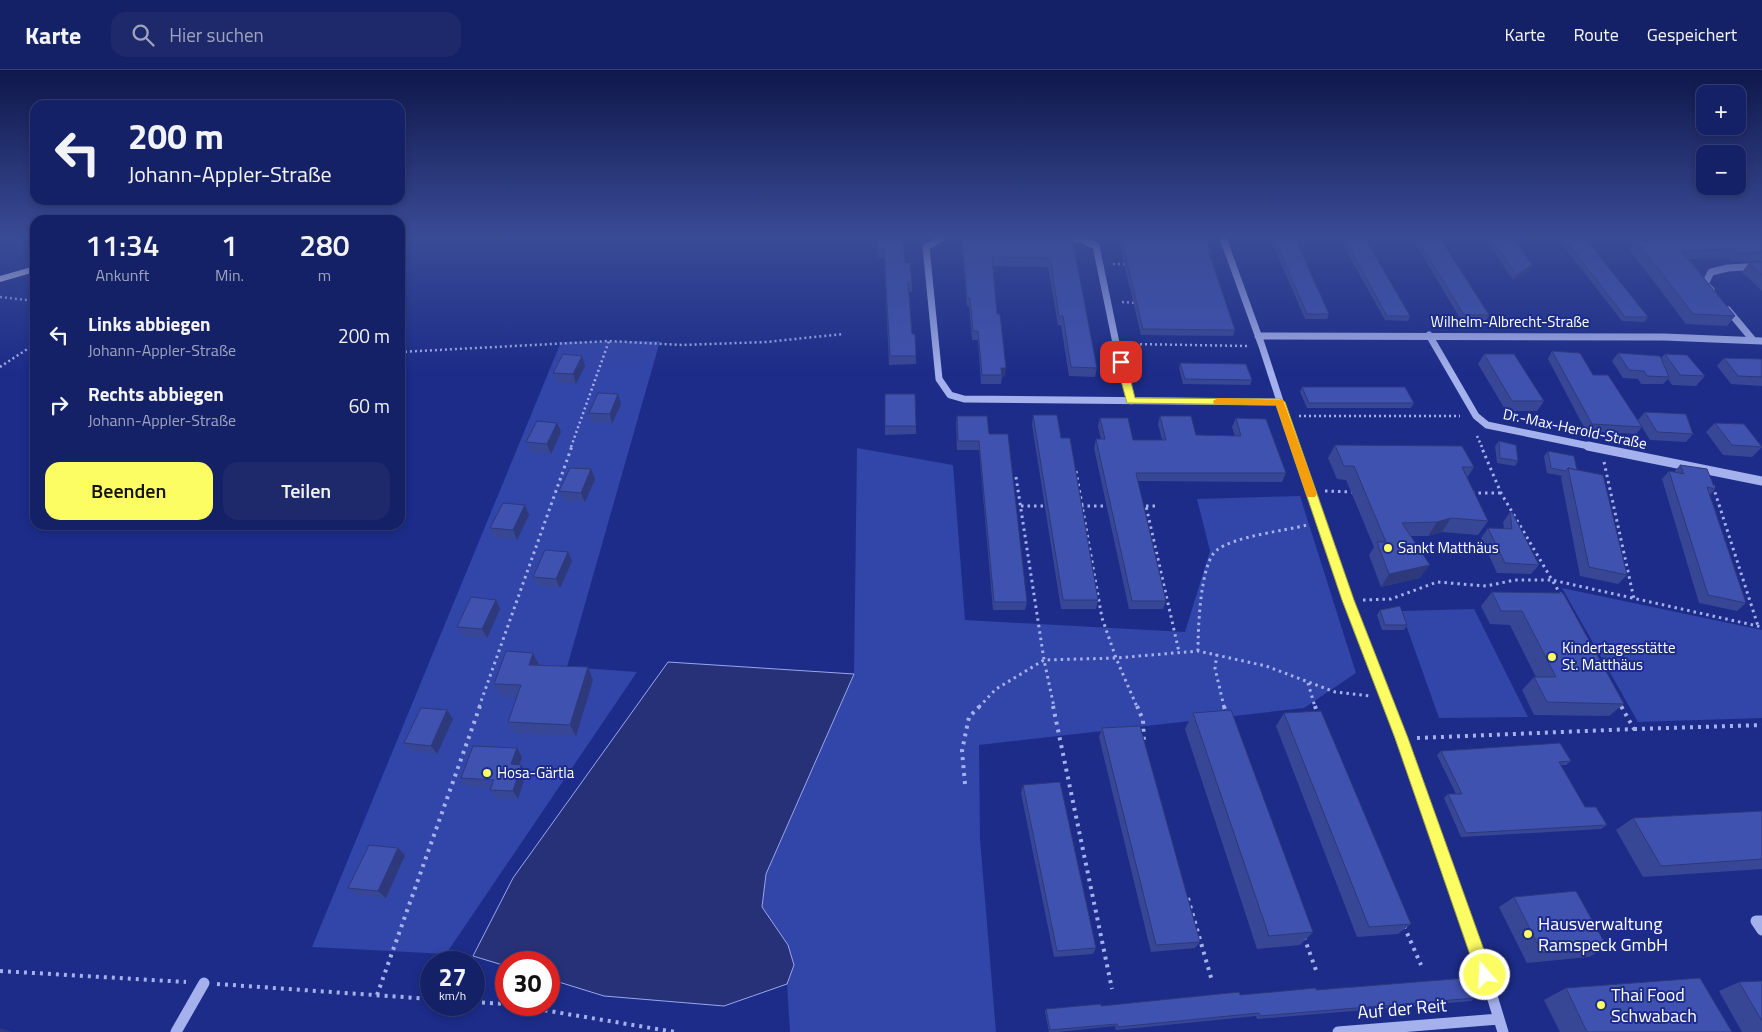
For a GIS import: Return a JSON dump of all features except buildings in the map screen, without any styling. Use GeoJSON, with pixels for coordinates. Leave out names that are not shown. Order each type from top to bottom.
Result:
{"type":"FeatureCollection","features":[{"type":"Feature","properties":{"kind":"street"},"geometry":{"type":"LineString","coordinates":[[930,283],[939,379],[950,395],[964,399],[1280,402]]}},
{"type":"Feature","properties":{"kind":"street"},"geometry":{"type":"LineString","coordinates":[[1103,283],[1131,401]]}},
{"type":"Feature","properties":{"kind":"street"},"geometry":{"type":"LineString","coordinates":[[1239,283],[1262,346],[1320,522],[1401,738],[1480,960],[1503,1032]]}},
{"type":"Feature","properties":{"kind":"street"},"geometry":{"type":"LineString","coordinates":[[1706,283],[1717,298]]}},
{"type":"Feature","properties":{"kind":"street"},"geometry":{"type":"LineString","coordinates":[[1723,305],[1753,340]]}},
{"type":"Feature","properties":{"kind":"street","name":"Dr.-Max-Herold-Straße"},"geometry":{"type":"LineString","coordinates":[[1429,335],[1476,416],[1487,425],[1762,481]]}},
{"type":"Feature","properties":{"kind":"street","name":"Wilhelm-Albrecht-Straße"},"geometry":{"type":"LineString","coordinates":[[1258,336],[1664,337],[1762,341]]}},
{"type":"Feature","properties":{"kind":"street"},"geometry":{"type":"LineString","coordinates":[[1762,921],[1756,921],[1762,930]]}},
{"type":"Feature","properties":{"kind":"street"},"geometry":{"type":"LineString","coordinates":[[176,1032],[204,983]]}},
{"type":"Feature","properties":{"kind":"street","name":"Auf der Reit"},"geometry":{"type":"LineString","coordinates":[[1338,1032],[1499,1019]]}},
{"type":"Feature","properties":{"kind":"path"},"geometry":{"type":"LineString","coordinates":[[0,297],[30,300]]}},
{"type":"Feature","properties":{"kind":"path"},"geometry":{"type":"LineString","coordinates":[[1107,302],[1137,303]]}},
{"type":"Feature","properties":{"kind":"path"},"geometry":{"type":"LineString","coordinates":[[405,352],[609,341],[682,345],[766,342],[844,334]]}},
{"type":"Feature","properties":{"kind":"path"},"geometry":{"type":"LineString","coordinates":[[377,995],[609,341]]}},
{"type":"Feature","properties":{"kind":"path"},"geometry":{"type":"LineString","coordinates":[[1116,343],[1262,346]]}},
{"type":"Feature","properties":{"kind":"path"},"geometry":{"type":"LineString","coordinates":[[0,367],[30,347]]}},
{"type":"Feature","properties":{"kind":"path"},"geometry":{"type":"LineString","coordinates":[[1285,416],[1476,416]]}},
{"type":"Feature","properties":{"kind":"path"},"geometry":{"type":"LineString","coordinates":[[1487,425],[1477,436],[1501,493],[1562,598]]}},
{"type":"Feature","properties":{"kind":"path"},"geometry":{"type":"LineString","coordinates":[[1601,449],[1634,599]]}},
{"type":"Feature","properties":{"kind":"path"},"geometry":{"type":"LineString","coordinates":[[1708,470],[1760,627]]}},
{"type":"Feature","properties":{"kind":"path"},"geometry":{"type":"LineString","coordinates":[[1076,471],[1102,618],[1116,658],[1143,720],[1146,750]]}},
{"type":"Feature","properties":{"kind":"path"},"geometry":{"type":"LineString","coordinates":[[1016,477],[1044,660],[1112,989]]}},
{"type":"Feature","properties":{"kind":"path"},"geometry":{"type":"LineString","coordinates":[[1311,491],[1358,492]]}},
{"type":"Feature","properties":{"kind":"path"},"geometry":{"type":"LineString","coordinates":[[1463,492],[1501,493]]}},
{"type":"Feature","properties":{"kind":"path"},"geometry":{"type":"LineString","coordinates":[[1020,506],[1056,506]]}},
{"type":"Feature","properties":{"kind":"path"},"geometry":{"type":"LineString","coordinates":[[1073,506],[1118,506]]}},
{"type":"Feature","properties":{"kind":"path"},"geometry":{"type":"LineString","coordinates":[[1137,506],[1158,506]]}},
{"type":"Feature","properties":{"kind":"path"},"geometry":{"type":"LineString","coordinates":[[1146,506],[1179,652]]}},
{"type":"Feature","properties":{"kind":"path"},"geometry":{"type":"LineString","coordinates":[[1198,651],[1197,632],[1208,562],[1216,550],[1232,542],[1320,522]]}},
{"type":"Feature","properties":{"kind":"path"},"geometry":{"type":"LineString","coordinates":[[1348,600],[1391,599],[1437,582],[1486,586],[1515,580],[1552,580],[1760,627]]}},
{"type":"Feature","properties":{"kind":"path"},"geometry":{"type":"LineString","coordinates":[[965,784],[962,751],[969,717],[996,688],[1044,660],[1116,658],[1198,651],[1266,666],[1335,692],[1385,697]]}},
{"type":"Feature","properties":{"kind":"path"},"geometry":{"type":"LineString","coordinates":[[1217,654],[1215,668],[1227,718]]}},
{"type":"Feature","properties":{"kind":"path"},"geometry":{"type":"LineString","coordinates":[[1308,682],[1318,711],[1318,723]]}},
{"type":"Feature","properties":{"kind":"path"},"geometry":{"type":"LineString","coordinates":[[1620,702],[1634,729]]}},
{"type":"Feature","properties":{"kind":"path"},"geometry":{"type":"LineString","coordinates":[[1401,738],[1762,725]]}},
{"type":"Feature","properties":{"kind":"path"},"geometry":{"type":"LineString","coordinates":[[1187,895],[1212,981]]}},
{"type":"Feature","properties":{"kind":"path"},"geometry":{"type":"LineString","coordinates":[[1402,920],[1421,965]]}},
{"type":"Feature","properties":{"kind":"path"},"geometry":{"type":"LineString","coordinates":[[1300,927],[1317,973]]}},
{"type":"Feature","properties":{"kind":"path"},"geometry":{"type":"LineString","coordinates":[[560,1013],[675,1032]]}},
{"type":"Feature","properties":{"kind":"shaded area"},"geometry":{"type":"Polygon","coordinates":[[[660,341],[567,667],[637,672],[448,951],[420,951],[420,953],[312,947],[561,342],[660,341]]]}},
{"type":"Feature","properties":{"kind":"shaded area"},"geometry":{"type":"Polygon","coordinates":[[[857,448],[953,465],[965,620],[1185,632],[1210,551],[1197,499],[1300,496],[1356,673],[1304,708],[979,745],[980,839],[996,1032],[790,1032],[787,984],[794,965],[788,945],[762,907],[766,874],[854,674],[857,448]]]}},
{"type":"Feature","properties":{"kind":"shaded area"},"geometry":{"type":"Polygon","coordinates":[[[1562,588],[1762,630],[1762,718],[1638,722],[1562,588]]]}},
{"type":"Feature","properties":{"kind":"shaded area"},"geometry":{"type":"Polygon","coordinates":[[[1474,609],[1528,717],[1439,718],[1401,611],[1474,609]]]}},
{"type":"Feature","properties":{"kind":"shaded area"},"geometry":{"type":"Polygon","coordinates":[[[668,662],[854,674],[766,874],[762,907],[788,945],[794,965],[787,984],[724,1006],[604,996],[560,982],[560,951],[495,951],[495,963],[485,960],[485,951],[476,951],[513,878],[668,662]]]}},
{"type":"Feature","properties":{"kind":"slow traffic"},"geometry":{"type":"LineString","coordinates":[[1218,401],[1280,402],[1312,494]]}},
{"type":"Feature","properties":{"kind":"place","name":"Sankt Matthäus"},"geometry":{"type":"Point","coordinates":[1388,548]}},
{"type":"Feature","properties":{"kind":"place","name":"Kindertagesstätte St. Matthäus"},"geometry":{"type":"Point","coordinates":[1552,657]}},
{"type":"Feature","properties":{"kind":"place","name":"Hosa-Gärtla"},"geometry":{"type":"Point","coordinates":[487,773]}},
{"type":"Feature","properties":{"kind":"place","name":"Hausverwaltung Ramspeck GmbH"},"geometry":{"type":"Point","coordinates":[1528,934]}},
{"type":"Feature","properties":{"kind":"place","name":"Thai Food Schwabach"},"geometry":{"type":"Point","coordinates":[1601,1005]}},
{"type":"Feature","properties":{"kind":"route"},"geometry":{"type":"LineString","coordinates":[[1121,362],[1131,401],[1280,402],[1320,522],[1401,738],[1485,975]]}}]}
